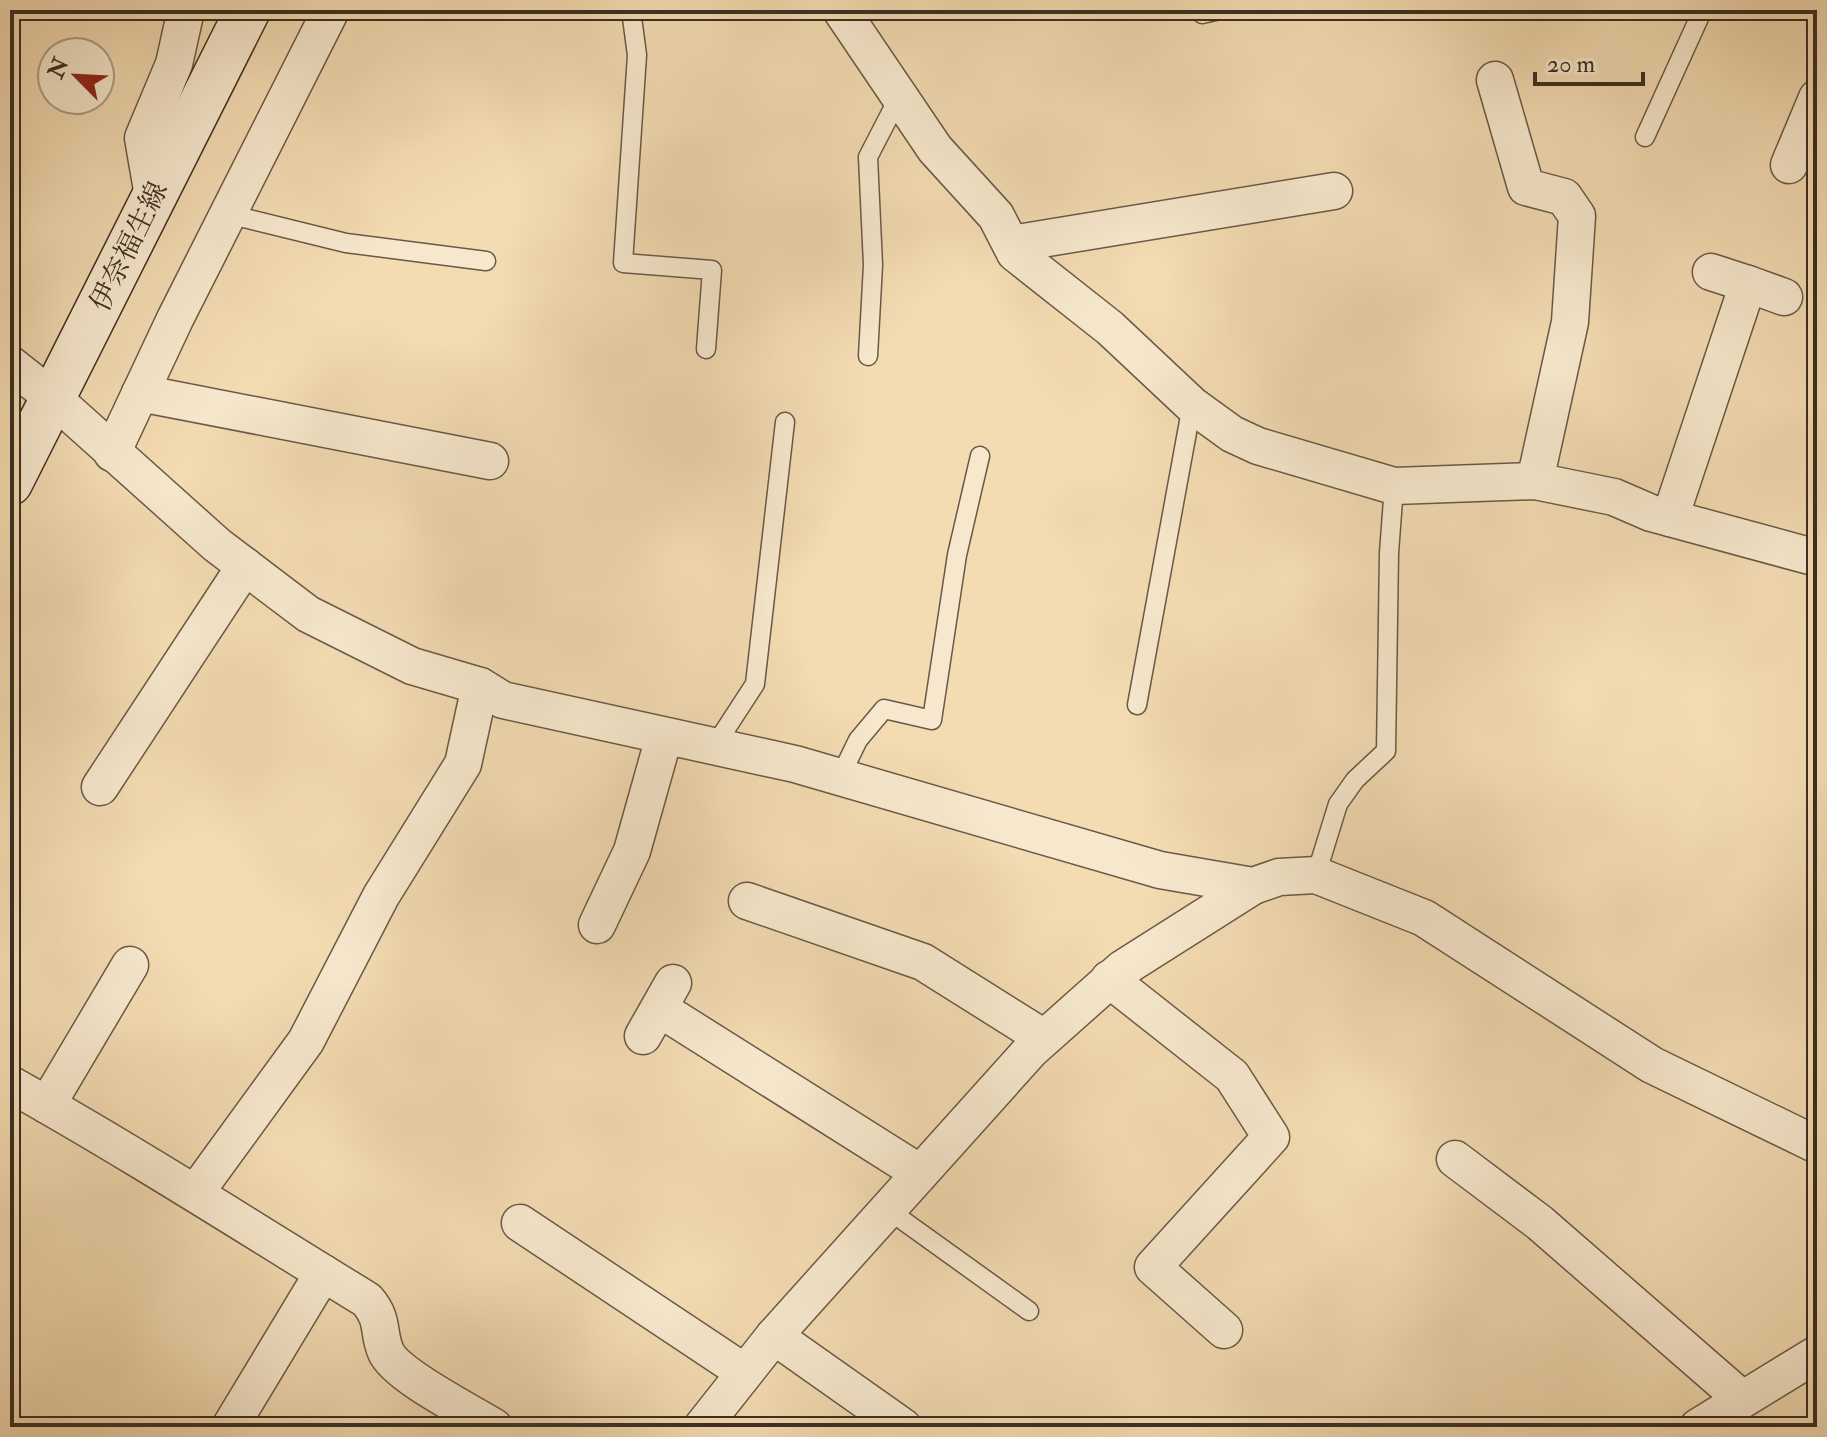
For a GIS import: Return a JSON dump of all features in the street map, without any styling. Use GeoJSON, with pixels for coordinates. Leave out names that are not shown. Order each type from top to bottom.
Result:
{"type":"FeatureCollection","features":[{"type":"Feature","properties":{"kind":"main road","name":"伊奈福生線"},"geometry":{"type":"LineString","coordinates":[[10,483],[248,10]]}},
{"type":"Feature","properties":{"kind":"street"},"geometry":{"type":"LineString","coordinates":[[153,196],[143,138],[174,64],[186,10]]}},
{"type":"Feature","properties":{"kind":"street"},"geometry":{"type":"LineString","coordinates":[[112,453],[331,10]]}},
{"type":"Feature","properties":{"kind":"street"},"geometry":{"type":"LineString","coordinates":[[841,10],[935,149],[996,216],[1015,253],[1110,328],[1192,405],[1232,434],[1258,446],[1394,486],[1535,481],[1614,497],[1670,518],[1813,546]]}},
{"type":"Feature","properties":{"kind":"street"},"geometry":{"type":"LineString","coordinates":[[1495,80],[1526,187],[1564,197],[1577,216],[1570,322],[1535,481]]}},
{"type":"Feature","properties":{"kind":"street"},"geometry":{"type":"LineString","coordinates":[[1789,165],[1817,98]]}},
{"type":"Feature","properties":{"kind":"street"},"geometry":{"type":"LineString","coordinates":[[1011,244],[1334,191]]}},
{"type":"Feature","properties":{"kind":"street"},"geometry":{"type":"LineString","coordinates":[[1711,272],[1784,297]]}},
{"type":"Feature","properties":{"kind":"street"},"geometry":{"type":"LineString","coordinates":[[1670,518],[1748,284]]}},
{"type":"Feature","properties":{"kind":"street"},"geometry":{"type":"LineString","coordinates":[[10,364],[245,566],[308,614],[412,666],[480,686],[503,700],[795,764],[1160,870],[1253,886]]}},
{"type":"Feature","properties":{"kind":"street"},"geometry":{"type":"LineString","coordinates":[[140,393],[490,461]]}},
{"type":"Feature","properties":{"kind":"street"},"geometry":{"type":"LineString","coordinates":[[100,787],[245,566]]}},
{"type":"Feature","properties":{"kind":"street"},"geometry":{"type":"LineString","coordinates":[[196,1192],[306,1041],[381,896],[463,764],[480,686]]}},
{"type":"Feature","properties":{"kind":"street"},"geometry":{"type":"LineString","coordinates":[[597,925],[632,851],[664,737]]}},
{"type":"Feature","properties":{"kind":"street"},"geometry":{"type":"LineString","coordinates":[[702,1427],[774,1336],[1044,1038],[1109,979],[1253,886],[1279,877],[1316,875],[1424,918],[1652,1065],[1817,1145]]}},
{"type":"Feature","properties":{"kind":"street"},"geometry":{"type":"LineString","coordinates":[[747,901],[923,962],[1044,1038]]}},
{"type":"Feature","properties":{"kind":"street"},"geometry":{"type":"LineString","coordinates":[[47,1105],[130,965]]}},
{"type":"Feature","properties":{"kind":"street"},"geometry":{"type":"LineString","coordinates":[[1109,979],[1232,1076],[1271,1137],[1153,1267],[1224,1330]]}},
{"type":"Feature","properties":{"kind":"street"},"geometry":{"type":"LineString","coordinates":[[659,1009],[920,1173]]}},
{"type":"Feature","properties":{"kind":"street"},"geometry":{"type":"LineString","coordinates":[[10,1084],[196,1192],[230,1217],[367,1300],[378,1313],[386,1352],[400,1369],[494,1427]]}},
{"type":"Feature","properties":{"kind":"street"},"geometry":{"type":"LineString","coordinates":[[1455,1159],[1540,1223],[1742,1399]]}},
{"type":"Feature","properties":{"kind":"street"},"geometry":{"type":"LineString","coordinates":[[520,1223],[744,1372]]}},
{"type":"Feature","properties":{"kind":"street"},"geometry":{"type":"LineString","coordinates":[[230,1427],[323,1273]]}},
{"type":"Feature","properties":{"kind":"street"},"geometry":{"type":"LineString","coordinates":[[774,1336],[903,1427]]}},
{"type":"Feature","properties":{"kind":"street"},"geometry":{"type":"LineString","coordinates":[[1698,1427],[1817,1354]]}},
{"type":"Feature","properties":{"kind":"lane"},"geometry":{"type":"LineString","coordinates":[[631,10],[637,55],[623,263],[712,270],[706,349]]}},
{"type":"Feature","properties":{"kind":"lane"},"geometry":{"type":"LineString","coordinates":[[1645,137],[1699,18],[1696,10]]}},
{"type":"Feature","properties":{"kind":"lane"},"geometry":{"type":"LineString","coordinates":[[868,356],[873,265],[868,157],[899,97]]}},
{"type":"Feature","properties":{"kind":"lane"},"geometry":{"type":"LineString","coordinates":[[228,214],[346,243],[486,261]]}},
{"type":"Feature","properties":{"kind":"lane"},"geometry":{"type":"LineString","coordinates":[[1137,705],[1192,405]]}},
{"type":"Feature","properties":{"kind":"lane"},"geometry":{"type":"LineString","coordinates":[[714,747],[755,684],[785,422]]}},
{"type":"Feature","properties":{"kind":"lane"},"geometry":{"type":"LineString","coordinates":[[840,777],[858,740],[884,709],[932,720],[957,555],[980,456]]}},
{"type":"Feature","properties":{"kind":"lane"},"geometry":{"type":"LineString","coordinates":[[1316,875],[1338,804],[1355,780],[1386,751],[1389,553],[1394,486]]}},
{"type":"Feature","properties":{"kind":"lane"},"geometry":{"type":"LineString","coordinates":[[887,1209],[1029,1311]]}}]}
